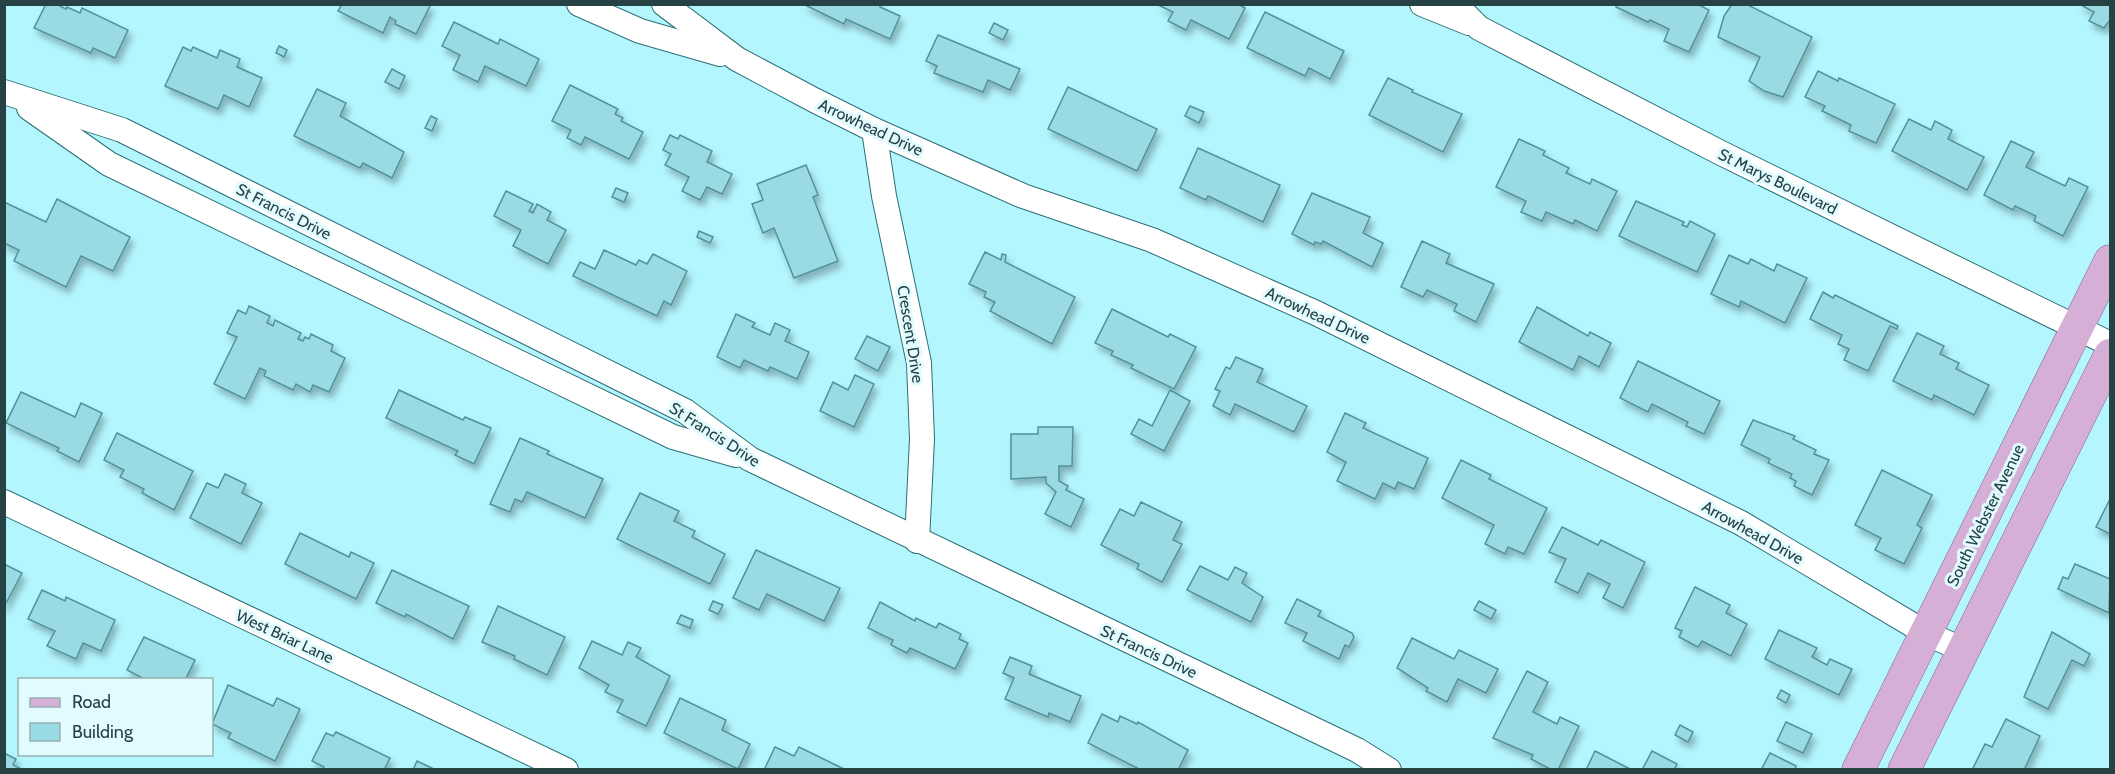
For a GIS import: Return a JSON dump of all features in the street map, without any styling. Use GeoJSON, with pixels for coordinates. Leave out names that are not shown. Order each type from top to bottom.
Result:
{"type":"FeatureCollection","features":[{"type":"Feature","properties":{"kind":"main road","name":"South Webster Avenue"},"geometry":{"type":"LineString","coordinates":[[1858,770],[2110,261]]}},
{"type":"Feature","properties":{"kind":"main road"},"geometry":{"type":"LineString","coordinates":[[1904,770],[2110,355]]}},
{"type":"Feature","properties":{"kind":"street"},"geometry":{"type":"LineString","coordinates":[[579,4],[640,31],[737,59]]}},
{"type":"Feature","properties":{"kind":"street","name":"Arrowhead Drive"},"geometry":{"type":"LineString","coordinates":[[664,4],[737,59],[874,130],[1023,196],[1152,240],[1316,313],[1741,523],[1926,633],[1963,650]]}},
{"type":"Feature","properties":{"kind":"street"},"geometry":{"type":"LineString","coordinates":[[1422,4],[1479,28]]}},
{"type":"Feature","properties":{"kind":"street","name":"St Marys Boulevard"},"geometry":{"type":"LineString","coordinates":[[1455,4],[1479,28],[1721,153],[2110,344]]}},
{"type":"Feature","properties":{"kind":"street"},"geometry":{"type":"LineString","coordinates":[[8,94],[109,164],[673,437],[750,459]]}},
{"type":"Feature","properties":{"kind":"street","name":"St Francis Drive"},"geometry":{"type":"LineString","coordinates":[[8,94],[122,130],[685,411],[750,459],[1346,745],[1389,770]]}},
{"type":"Feature","properties":{"kind":"street","name":"Crescent Drive"},"geometry":{"type":"LineString","coordinates":[[874,130],[884,196],[919,363],[922,439],[917,541]]}},
{"type":"Feature","properties":{"kind":"street","name":"West Briar Lane"},"geometry":{"type":"LineString","coordinates":[[4,502],[566,770]]}},
{"type":"Feature","properties":{"kind":"building"},"geometry":{"type":"Polygon","coordinates":[[[46,4],[56,4],[80,13],[82,8],[128,30],[115,58],[93,48],[91,53],[34,28],[46,4]]]}},
{"type":"Feature","properties":{"kind":"building"},"geometry":{"type":"Polygon","coordinates":[[[342,4],[427,4],[430,6],[416,34],[395,24],[396,21],[390,17],[383,33],[338,11],[342,4]]]}},
{"type":"Feature","properties":{"kind":"building"},"geometry":{"type":"Polygon","coordinates":[[[803,4],[881,4],[880,7],[900,16],[890,39],[846,19],[844,24],[803,4]]]}},
{"type":"Feature","properties":{"kind":"building"},"geometry":{"type":"Polygon","coordinates":[[[1238,4],[1245,8],[1229,39],[1191,20],[1186,30],[1168,21],[1173,12],[1158,5],[1238,4]]]}},
{"type":"Feature","properties":{"kind":"building"},"geometry":{"type":"Polygon","coordinates":[[[1617,4],[1697,4],[1709,10],[1689,52],[1664,41],[1669,29],[1616,7],[1617,4]]]}},
{"type":"Feature","properties":{"kind":"building"},"geometry":{"type":"Polygon","coordinates":[[[1732,4],[1746,4],[1812,37],[1783,97],[1764,91],[1749,81],[1760,57],[1718,37],[1724,16],[1732,4]]]}},
{"type":"Feature","properties":{"kind":"building"},"geometry":{"type":"Polygon","coordinates":[[[2079,4],[2110,4],[2110,20],[2104,28],[2089,21],[2094,12],[2079,4]]]}},
{"type":"Feature","properties":{"kind":"building"},"geometry":{"type":"Polygon","coordinates":[[[1265,12],[1344,51],[1330,79],[1309,68],[1305,76],[1247,48],[1265,12]]]}},
{"type":"Feature","properties":{"kind":"building"},"geometry":{"type":"Polygon","coordinates":[[[454,22],[498,44],[500,39],[539,59],[526,86],[485,66],[478,82],[453,70],[460,55],[442,46],[454,22]]]}},
{"type":"Feature","properties":{"kind":"building"},"geometry":{"type":"Polygon","coordinates":[[[994,23],[1008,30],[1003,40],[989,33],[994,23]]]}},
{"type":"Feature","properties":{"kind":"building"},"geometry":{"type":"Polygon","coordinates":[[[938,35],[1020,69],[1010,90],[988,80],[983,92],[934,73],[937,66],[926,61],[938,35]]]}},
{"type":"Feature","properties":{"kind":"building"},"geometry":{"type":"Polygon","coordinates":[[[279,46],[287,50],[284,57],[276,53],[279,46]]]}},
{"type":"Feature","properties":{"kind":"building"},"geometry":{"type":"Polygon","coordinates":[[[183,47],[191,51],[193,47],[217,58],[220,50],[240,59],[237,67],[262,78],[249,107],[224,95],[218,109],[165,86],[183,47]]]}},
{"type":"Feature","properties":{"kind":"building"},"geometry":{"type":"Polygon","coordinates":[[[392,69],[405,76],[399,89],[385,82],[392,69]]]}},
{"type":"Feature","properties":{"kind":"building"},"geometry":{"type":"Polygon","coordinates":[[[1818,71],[1838,81],[1839,78],[1895,104],[1876,143],[1849,131],[1851,125],[1822,111],[1825,106],[1805,97],[1818,71]]]}},
{"type":"Feature","properties":{"kind":"building"},"geometry":{"type":"Polygon","coordinates":[[[1388,78],[1413,90],[1412,92],[1462,114],[1443,152],[1369,115],[1388,78]]]}},
{"type":"Feature","properties":{"kind":"building"},"geometry":{"type":"Polygon","coordinates":[[[570,85],[618,109],[615,114],[623,118],[621,121],[643,132],[629,159],[585,137],[581,145],[567,138],[571,130],[552,121],[570,85]]]}},
{"type":"Feature","properties":{"kind":"building"},"geometry":{"type":"Polygon","coordinates":[[[1068,87],[1157,129],[1137,171],[1048,129],[1068,87]]]}},
{"type":"Feature","properties":{"kind":"building"},"geometry":{"type":"Polygon","coordinates":[[[317,89],[346,103],[340,116],[404,152],[392,178],[363,163],[360,168],[294,136],[317,89]]]}},
{"type":"Feature","properties":{"kind":"building"},"geometry":{"type":"Polygon","coordinates":[[[1190,106],[1204,112],[1199,123],[1185,116],[1190,106]]]}},
{"type":"Feature","properties":{"kind":"building"},"geometry":{"type":"Polygon","coordinates":[[[431,116],[437,119],[432,131],[425,128],[431,116]]]}},
{"type":"Feature","properties":{"kind":"building"},"geometry":{"type":"Polygon","coordinates":[[[1909,119],[1931,130],[1935,121],[1952,130],[1948,139],[1984,157],[1967,190],[1892,151],[1909,119]]]}},
{"type":"Feature","properties":{"kind":"building"},"geometry":{"type":"Polygon","coordinates":[[[670,135],[678,139],[680,135],[712,151],[707,162],[732,174],[722,194],[707,187],[700,200],[682,191],[689,177],[665,165],[671,154],[663,150],[670,135]]]}},
{"type":"Feature","properties":{"kind":"building"},"geometry":{"type":"Polygon","coordinates":[[[1519,139],[1545,151],[1543,155],[1569,168],[1566,173],[1590,184],[1592,179],[1617,191],[1597,231],[1575,220],[1573,224],[1546,212],[1542,221],[1521,212],[1526,201],[1496,187],[1519,139]]]}},
{"type":"Feature","properties":{"kind":"building"},"geometry":{"type":"Polygon","coordinates":[[[2011,141],[2034,152],[2026,167],[2065,186],[2069,178],[2088,187],[2063,236],[2034,221],[2036,216],[2015,206],[2013,210],[1984,195],[2011,141]]]}},
{"type":"Feature","properties":{"kind":"building"},"geometry":{"type":"Polygon","coordinates":[[[1198,148],[1280,185],[1263,222],[1208,196],[1206,200],[1180,188],[1198,148]]]}},
{"type":"Feature","properties":{"kind":"building"},"geometry":{"type":"Polygon","coordinates":[[[806,165],[818,195],[813,197],[838,261],[794,278],[774,228],[763,233],[752,204],[763,200],[757,184],[806,165]]]}},
{"type":"Feature","properties":{"kind":"building"},"geometry":{"type":"Polygon","coordinates":[[[616,188],[628,193],[624,202],[612,197],[616,188]]]}},
{"type":"Feature","properties":{"kind":"building"},"geometry":{"type":"Polygon","coordinates":[[[506,191],[533,204],[529,211],[533,213],[537,204],[551,212],[547,220],[566,230],[548,264],[513,246],[521,230],[494,216],[506,191]]]}},
{"type":"Feature","properties":{"kind":"building"},"geometry":{"type":"Polygon","coordinates":[[[1312,193],[1370,217],[1363,233],[1383,243],[1372,267],[1323,241],[1321,244],[1315,242],[1314,245],[1292,234],[1312,193]]]}},
{"type":"Feature","properties":{"kind":"building"},"geometry":{"type":"Polygon","coordinates":[[[57,199],[130,237],[113,271],[81,256],[66,287],[14,261],[19,250],[4,243],[4,202],[46,222],[57,199]]]}},
{"type":"Feature","properties":{"kind":"building"},"geometry":{"type":"Polygon","coordinates":[[[1636,201],[1684,222],[1682,225],[1687,227],[1690,221],[1715,234],[1697,272],[1619,236],[1636,201]]]}},
{"type":"Feature","properties":{"kind":"building"},"geometry":{"type":"Polygon","coordinates":[[[699,231],[713,237],[710,243],[697,237],[699,231]]]}},
{"type":"Feature","properties":{"kind":"building"},"geometry":{"type":"Polygon","coordinates":[[[1422,241],[1450,254],[1446,263],[1494,284],[1476,322],[1454,311],[1457,304],[1427,290],[1423,297],[1401,287],[1422,241]]]}},
{"type":"Feature","properties":{"kind":"building"},"geometry":{"type":"Polygon","coordinates":[[[604,250],[636,265],[639,260],[647,264],[653,254],[687,271],[671,305],[664,301],[657,316],[573,276],[580,262],[595,269],[604,250]]]}},
{"type":"Feature","properties":{"kind":"building"},"geometry":{"type":"Polygon","coordinates":[[[985,252],[1001,260],[1002,254],[1006,255],[1005,262],[1075,297],[1052,344],[990,311],[995,302],[984,297],[986,292],[969,284],[985,252]]]}},
{"type":"Feature","properties":{"kind":"building"},"geometry":{"type":"Polygon","coordinates":[[[1729,255],[1748,264],[1751,259],[1774,271],[1777,264],[1807,278],[1785,323],[1741,301],[1739,307],[1711,294],[1729,255]]]}},
{"type":"Feature","properties":{"kind":"building"},"geometry":{"type":"Polygon","coordinates":[[[1823,292],[1833,298],[1835,295],[1898,326],[1897,329],[1890,326],[1868,371],[1844,360],[1849,349],[1838,344],[1842,335],[1810,319],[1823,292]]]}},
{"type":"Feature","properties":{"kind":"building"},"geometry":{"type":"Polygon","coordinates":[[[249,306],[270,316],[267,323],[273,326],[275,320],[301,333],[298,339],[303,341],[305,337],[309,339],[311,334],[333,345],[331,351],[345,358],[329,392],[313,385],[310,392],[296,384],[293,390],[264,376],[266,371],[260,368],[245,399],[214,384],[237,337],[227,333],[238,310],[246,314],[249,306]]]}},
{"type":"Feature","properties":{"kind":"building"},"geometry":{"type":"Polygon","coordinates":[[[1537,307],[1588,336],[1590,332],[1611,343],[1599,367],[1579,356],[1573,370],[1519,342],[1537,307]]]}},
{"type":"Feature","properties":{"kind":"building"},"geometry":{"type":"Polygon","coordinates":[[[1112,309],[1168,337],[1170,334],[1196,347],[1174,389],[1131,368],[1133,365],[1111,355],[1113,351],[1095,343],[1112,309]]]}},
{"type":"Feature","properties":{"kind":"building"},"geometry":{"type":"Polygon","coordinates":[[[736,314],[755,323],[752,327],[770,335],[775,323],[790,330],[785,341],[809,352],[797,379],[770,367],[768,371],[744,360],[740,368],[717,357],[736,314]]]}},
{"type":"Feature","properties":{"kind":"building"},"geometry":{"type":"Polygon","coordinates":[[[1917,333],[1944,346],[1940,354],[1959,363],[1956,369],[1989,385],[1974,415],[1934,395],[1932,400],[1893,381],[1917,333]]]}},
{"type":"Feature","properties":{"kind":"building"},"geometry":{"type":"Polygon","coordinates":[[[867,336],[890,347],[878,371],[855,359],[867,336]]]}},
{"type":"Feature","properties":{"kind":"building"},"geometry":{"type":"Polygon","coordinates":[[[1236,357],[1263,369],[1257,382],[1307,406],[1294,432],[1235,404],[1230,415],[1213,406],[1220,391],[1215,389],[1226,367],[1230,369],[1236,357]]]}},
{"type":"Feature","properties":{"kind":"building"},"geometry":{"type":"Polygon","coordinates":[[[1638,361],[1720,401],[1704,434],[1686,426],[1688,422],[1652,404],[1648,412],[1620,398],[1638,361]]]}},
{"type":"Feature","properties":{"kind":"building"},"geometry":{"type":"Polygon","coordinates":[[[855,375],[874,384],[854,427],[820,411],[833,382],[848,390],[855,375]]]}},
{"type":"Feature","properties":{"kind":"building"},"geometry":{"type":"Polygon","coordinates":[[[399,390],[463,420],[465,417],[491,428],[474,464],[455,455],[458,451],[386,418],[399,390]]]}},
{"type":"Feature","properties":{"kind":"building"},"geometry":{"type":"Polygon","coordinates":[[[1170,390],[1190,401],[1164,451],[1131,434],[1139,419],[1152,426],[1170,390]]]}},
{"type":"Feature","properties":{"kind":"building"},"geometry":{"type":"Polygon","coordinates":[[[21,392],[75,417],[81,403],[102,413],[79,462],[57,451],[59,448],[6,423],[21,392]]]}},
{"type":"Feature","properties":{"kind":"building"},"geometry":{"type":"Polygon","coordinates":[[[1345,413],[1366,423],[1363,428],[1428,458],[1414,489],[1398,482],[1395,489],[1383,483],[1375,499],[1337,481],[1346,462],[1327,452],[1345,413]]]}},
{"type":"Feature","properties":{"kind":"building"},"geometry":{"type":"Polygon","coordinates":[[[1753,420],[1795,436],[1793,439],[1816,450],[1814,454],[1829,460],[1812,495],[1794,486],[1796,481],[1790,478],[1792,474],[1768,463],[1770,459],[1741,445],[1753,420]]]}},
{"type":"Feature","properties":{"kind":"building"},"geometry":{"type":"Polygon","coordinates":[[[1038,427],[1073,427],[1072,466],[1059,466],[1059,481],[1068,486],[1066,490],[1084,499],[1071,527],[1045,514],[1056,492],[1046,483],[1046,477],[1011,479],[1011,434],[1038,434],[1038,427]]]}},
{"type":"Feature","properties":{"kind":"building"},"geometry":{"type":"Polygon","coordinates":[[[117,433],[193,471],[174,510],[142,493],[144,489],[120,477],[124,470],[104,460],[117,433]]]}},
{"type":"Feature","properties":{"kind":"building"},"geometry":{"type":"Polygon","coordinates":[[[520,438],[549,451],[547,454],[603,479],[585,518],[527,492],[522,502],[515,499],[510,512],[490,504],[520,438]]]}},
{"type":"Feature","properties":{"kind":"building"},"geometry":{"type":"Polygon","coordinates":[[[1461,460],[1491,475],[1489,479],[1547,508],[1524,554],[1508,547],[1505,554],[1485,544],[1494,525],[1442,498],[1461,460]]]}},
{"type":"Feature","properties":{"kind":"building"},"geometry":{"type":"Polygon","coordinates":[[[1882,470],[1932,495],[1917,525],[1922,528],[1904,564],[1875,550],[1881,538],[1855,525],[1882,470]]]}},
{"type":"Feature","properties":{"kind":"building"},"geometry":{"type":"Polygon","coordinates":[[[225,474],[246,484],[242,493],[262,503],[241,544],[190,518],[207,483],[218,488],[225,474]]]}},
{"type":"Feature","properties":{"kind":"building"},"geometry":{"type":"Polygon","coordinates":[[[640,493],[679,511],[674,521],[695,531],[692,537],[725,554],[710,584],[617,539],[640,493]]]}},
{"type":"Feature","properties":{"kind":"building"},"geometry":{"type":"Polygon","coordinates":[[[2110,499],[2110,534],[2096,527],[2110,499]]]}},
{"type":"Feature","properties":{"kind":"building"},"geometry":{"type":"Polygon","coordinates":[[[1141,502],[1182,522],[1173,540],[1182,544],[1162,582],[1137,569],[1139,564],[1101,545],[1120,509],[1134,516],[1141,502]]]}},
{"type":"Feature","properties":{"kind":"building"},"geometry":{"type":"Polygon","coordinates":[[[1562,527],[1598,545],[1601,540],[1645,562],[1623,608],[1603,598],[1610,584],[1588,573],[1578,593],[1555,582],[1566,559],[1549,552],[1562,527]]]}},
{"type":"Feature","properties":{"kind":"building"},"geometry":{"type":"Polygon","coordinates":[[[300,533],[349,557],[351,552],[374,563],[356,599],[285,564],[300,533]]]}},
{"type":"Feature","properties":{"kind":"building"},"geometry":{"type":"Polygon","coordinates":[[[756,550],[840,588],[824,621],[767,594],[759,610],[733,598],[756,550]]]}},
{"type":"Feature","properties":{"kind":"building"},"geometry":{"type":"Polygon","coordinates":[[[4,564],[22,573],[4,607],[4,564]]]}},
{"type":"Feature","properties":{"kind":"building"},"geometry":{"type":"Polygon","coordinates":[[[2075,564],[2110,579],[2109,613],[2058,589],[2063,577],[2068,579],[2075,564]]]}},
{"type":"Feature","properties":{"kind":"building"},"geometry":{"type":"Polygon","coordinates":[[[1200,566],[1228,580],[1235,567],[1247,573],[1242,583],[1263,597],[1251,622],[1187,590],[1200,566]]]}},
{"type":"Feature","properties":{"kind":"building"},"geometry":{"type":"Polygon","coordinates":[[[392,570],[469,606],[453,639],[406,614],[405,617],[376,603],[392,570]]]}},
{"type":"Feature","properties":{"kind":"building"},"geometry":{"type":"Polygon","coordinates":[[[1695,587],[1730,605],[1726,613],[1747,624],[1731,656],[1702,641],[1698,647],[1679,637],[1682,631],[1675,628],[1695,587]]]}},
{"type":"Feature","properties":{"kind":"building"},"geometry":{"type":"Polygon","coordinates":[[[42,590],[65,601],[66,597],[115,620],[101,651],[83,643],[76,659],[47,646],[55,631],[28,619],[42,590]]]}},
{"type":"Feature","properties":{"kind":"building"},"geometry":{"type":"Polygon","coordinates":[[[1297,599],[1321,611],[1318,616],[1352,633],[1354,637],[1349,647],[1345,645],[1339,659],[1303,641],[1307,633],[1285,623],[1297,599]]]}},
{"type":"Feature","properties":{"kind":"building"},"geometry":{"type":"Polygon","coordinates":[[[713,601],[723,605],[718,614],[709,610],[713,601]]]}},
{"type":"Feature","properties":{"kind":"building"},"geometry":{"type":"Polygon","coordinates":[[[1479,601],[1496,610],[1491,619],[1474,610],[1479,601]]]}},
{"type":"Feature","properties":{"kind":"building"},"geometry":{"type":"Polygon","coordinates":[[[880,602],[915,621],[916,618],[936,628],[939,623],[961,634],[959,639],[968,643],[955,669],[910,648],[907,653],[891,645],[893,640],[868,628],[880,602]]]}},
{"type":"Feature","properties":{"kind":"building"},"geometry":{"type":"Polygon","coordinates":[[[498,606],[565,637],[547,675],[514,659],[515,656],[482,642],[498,606]]]}},
{"type":"Feature","properties":{"kind":"building"},"geometry":{"type":"Polygon","coordinates":[[[681,615],[693,620],[690,628],[677,623],[681,615]]]}},
{"type":"Feature","properties":{"kind":"building"},"geometry":{"type":"Polygon","coordinates":[[[1779,630],[1817,648],[1812,657],[1827,665],[1830,659],[1852,669],[1839,695],[1765,659],[1779,630]]]}},
{"type":"Feature","properties":{"kind":"building"},"geometry":{"type":"Polygon","coordinates":[[[2052,632],[2090,654],[2084,666],[2072,660],[2048,709],[2024,697],[2052,632]]]}},
{"type":"Feature","properties":{"kind":"building"},"geometry":{"type":"Polygon","coordinates":[[[144,637],[195,660],[186,678],[142,678],[127,670],[144,637]]]}},
{"type":"Feature","properties":{"kind":"building"},"geometry":{"type":"Polygon","coordinates":[[[1412,638],[1454,659],[1459,650],[1498,669],[1486,693],[1458,679],[1447,702],[1426,691],[1428,688],[1397,668],[1412,638]]]}},
{"type":"Feature","properties":{"kind":"building"},"geometry":{"type":"Polygon","coordinates":[[[592,641],[622,655],[628,642],[641,648],[636,657],[670,676],[646,726],[617,712],[623,700],[605,692],[609,685],[579,668],[592,641]]]}},
{"type":"Feature","properties":{"kind":"building"},"geometry":{"type":"Polygon","coordinates":[[[1010,657],[1032,666],[1029,674],[1081,696],[1070,722],[1049,713],[1048,717],[1005,699],[1014,678],[1003,673],[1010,657]]]}},
{"type":"Feature","properties":{"kind":"building"},"geometry":{"type":"Polygon","coordinates":[[[1527,671],[1548,682],[1533,712],[1557,724],[1560,717],[1579,726],[1558,770],[1552,770],[1531,759],[1533,755],[1493,738],[1527,671]]]}},
{"type":"Feature","properties":{"kind":"building"},"geometry":{"type":"Polygon","coordinates":[[[228,685],[273,706],[277,698],[300,709],[275,761],[228,738],[231,733],[213,724],[228,685]]]}},
{"type":"Feature","properties":{"kind":"building"},"geometry":{"type":"Polygon","coordinates":[[[1781,690],[1790,695],[1786,703],[1777,698],[1781,690]]]}},
{"type":"Feature","properties":{"kind":"building"},"geometry":{"type":"Polygon","coordinates":[[[680,698],[726,720],[722,730],[750,744],[738,769],[664,733],[680,698]]]}},
{"type":"Feature","properties":{"kind":"building"},"geometry":{"type":"Polygon","coordinates":[[[1102,714],[1118,722],[1120,716],[1137,724],[1138,722],[1188,750],[1178,770],[1141,770],[1088,743],[1102,714]]]}},
{"type":"Feature","properties":{"kind":"building"},"geometry":{"type":"Polygon","coordinates":[[[2006,719],[2040,736],[2024,770],[1972,770],[1985,744],[1992,747],[2006,719]]]}},
{"type":"Feature","properties":{"kind":"building"},"geometry":{"type":"Polygon","coordinates":[[[1786,722],[1812,734],[1803,753],[1777,741],[1786,722]]]}},
{"type":"Feature","properties":{"kind":"building"},"geometry":{"type":"Polygon","coordinates":[[[1680,725],[1693,732],[1688,742],[1675,735],[1680,725]]]}},
{"type":"Feature","properties":{"kind":"building"},"geometry":{"type":"Polygon","coordinates":[[[336,732],[390,758],[384,770],[323,770],[324,767],[312,761],[326,733],[333,736],[336,732]]]}},
{"type":"Feature","properties":{"kind":"building"},"geometry":{"type":"Polygon","coordinates":[[[775,747],[794,756],[799,747],[846,770],[764,770],[775,747]]]}},
{"type":"Feature","properties":{"kind":"building"},"geometry":{"type":"Polygon","coordinates":[[[1595,751],[1632,770],[1586,770],[1595,751]]]}},
{"type":"Feature","properties":{"kind":"building"},"geometry":{"type":"Polygon","coordinates":[[[1652,751],[1677,764],[1674,770],[1642,770],[1652,751]]]}},
{"type":"Feature","properties":{"kind":"building"},"geometry":{"type":"Polygon","coordinates":[[[4,753],[16,759],[13,765],[23,770],[4,770],[4,753]]]}},
{"type":"Feature","properties":{"kind":"building"},"geometry":{"type":"Polygon","coordinates":[[[1770,753],[1796,766],[1795,770],[1761,770],[1770,753]]]}},
{"type":"Feature","properties":{"kind":"building"},"geometry":{"type":"Polygon","coordinates":[[[417,761],[436,770],[413,770],[417,761]]]}}]}
